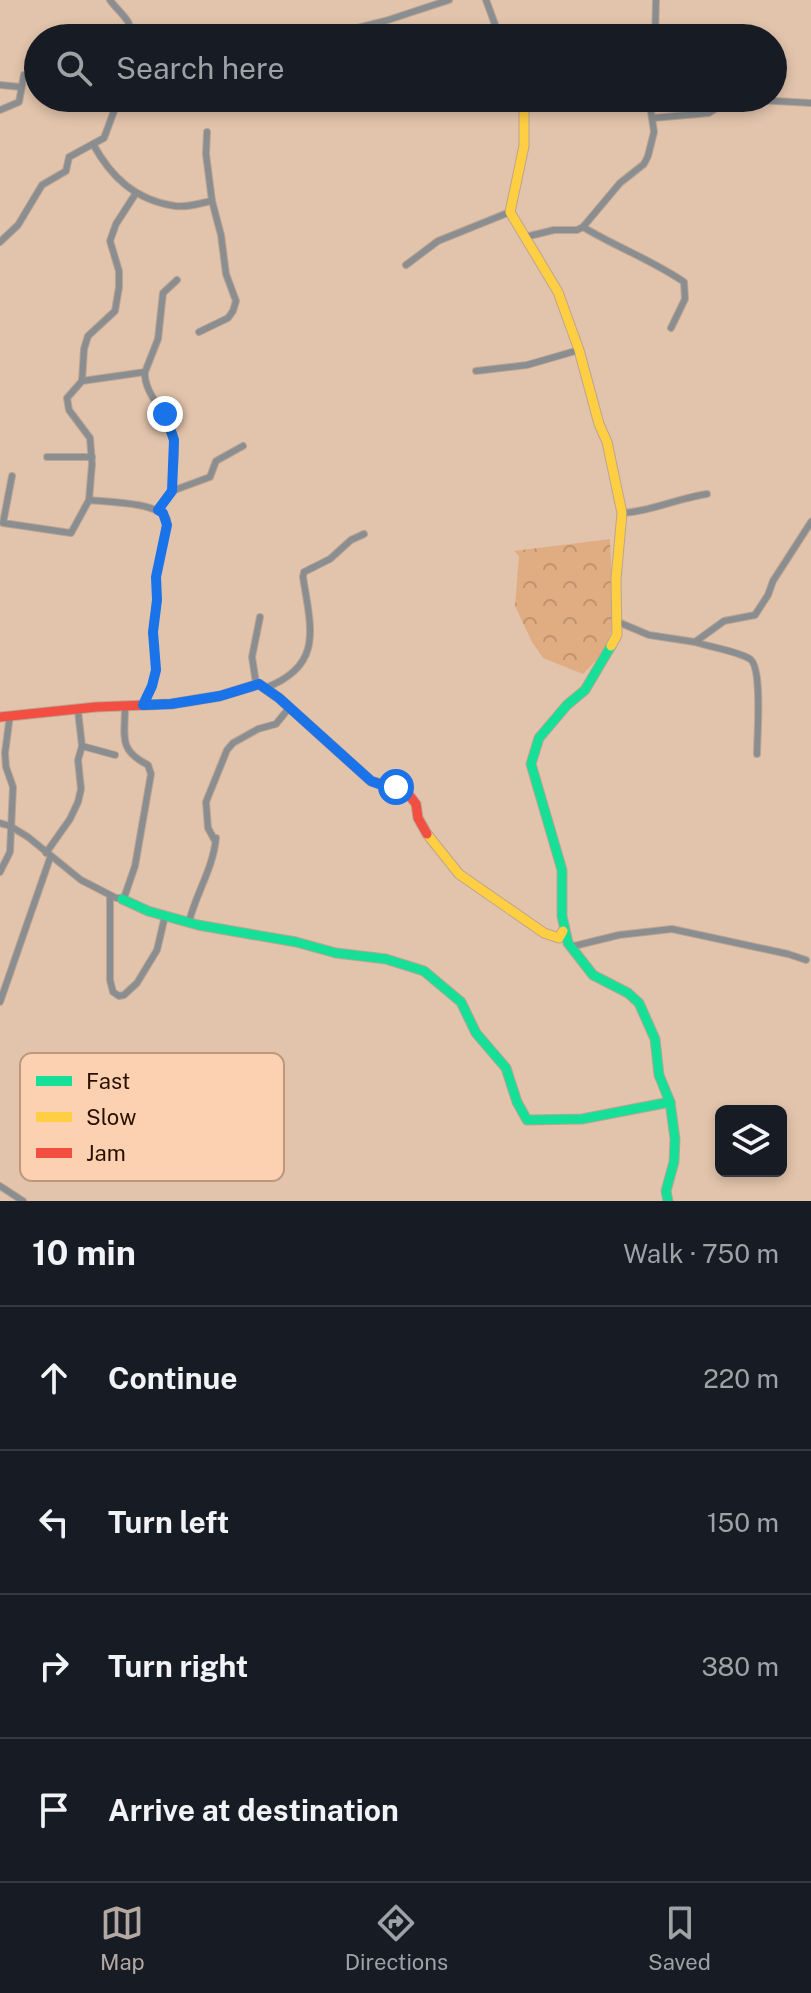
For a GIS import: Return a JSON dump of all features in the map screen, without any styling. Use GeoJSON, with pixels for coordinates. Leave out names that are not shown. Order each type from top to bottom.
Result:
{"type":"FeatureCollection","features":[{"type":"Feature","properties":{"kind":"street"},"geometry":{"type":"LineString","coordinates":[[110,0],[129,24]]}},
{"type":"Feature","properties":{"kind":"street"},"geometry":{"type":"LineString","coordinates":[[373,24],[449,0]]}},
{"type":"Feature","properties":{"kind":"street"},"geometry":{"type":"LineString","coordinates":[[486,0],[495,24]]}},
{"type":"Feature","properties":{"kind":"street"},"geometry":{"type":"LineString","coordinates":[[655,24],[656,0]]}},
{"type":"Feature","properties":{"kind":"street"},"geometry":{"type":"LineString","coordinates":[[0,110],[19,102],[24,75]]}},
{"type":"Feature","properties":{"kind":"street"},"geometry":{"type":"LineString","coordinates":[[0,85],[21,87]]}},
{"type":"Feature","properties":{"kind":"street"},"geometry":{"type":"LineString","coordinates":[[787,102],[811,103]]}},
{"type":"Feature","properties":{"kind":"street"},"geometry":{"type":"LineString","coordinates":[[0,242],[18,225],[42,185],[66,171],[69,157],[107,133],[114,112]]}},
{"type":"Feature","properties":{"kind":"street"},"geometry":{"type":"LineString","coordinates":[[524,112],[524,146],[510,212],[558,292],[579,350],[611,459],[622,513],[616,579],[617,635],[588,685],[539,738],[531,755],[533,776],[562,870],[563,931],[570,947],[593,975],[628,993],[639,1003],[655,1039],[659,1075],[670,1102],[675,1139],[674,1162],[666,1191],[668,1201]]}},
{"type":"Feature","properties":{"kind":"street"},"geometry":{"type":"LineString","coordinates":[[525,237],[583,227],[620,183],[644,164],[654,132],[652,112]]}},
{"type":"Feature","properties":{"kind":"street"},"geometry":{"type":"LineString","coordinates":[[653,118],[710,112]]}},
{"type":"Feature","properties":{"kind":"street"},"geometry":{"type":"LineString","coordinates":[[199,332],[228,318],[236,301],[226,274],[221,235],[212,201],[206,154],[207,132]]}},
{"type":"Feature","properties":{"kind":"street"},"geometry":{"type":"LineString","coordinates":[[93,144],[112,175],[136,193],[176,207],[212,201]]}},
{"type":"Feature","properties":{"kind":"street"},"geometry":{"type":"LineString","coordinates":[[82,381],[86,342],[92,332],[115,311],[119,271],[110,241],[116,224],[136,193]]}},
{"type":"Feature","properties":{"kind":"street"},"geometry":{"type":"LineString","coordinates":[[406,265],[438,241],[510,212]]}},
{"type":"Feature","properties":{"kind":"street"},"geometry":{"type":"LineString","coordinates":[[583,227],[663,267],[684,282],[685,299],[671,328]]}},
{"type":"Feature","properties":{"kind":"street"},"geometry":{"type":"LineString","coordinates":[[172,491],[173,434],[165,414],[145,384],[145,372],[158,339],[163,293],[177,280]]}},
{"type":"Feature","properties":{"kind":"street"},"geometry":{"type":"LineString","coordinates":[[476,371],[527,365],[579,350]]}},
{"type":"Feature","properties":{"kind":"street"},"geometry":{"type":"LineString","coordinates":[[12,476],[2,519],[5,524],[71,533],[89,500],[92,457],[90,438],[66,403],[82,381],[145,372]]}},
{"type":"Feature","properties":{"kind":"street"},"geometry":{"type":"LineString","coordinates":[[158,510],[172,491],[210,477],[216,461],[243,446]]}},
{"type":"Feature","properties":{"kind":"street"},"geometry":{"type":"LineString","coordinates":[[47,457],[92,457]]}},
{"type":"Feature","properties":{"kind":"street"},"geometry":{"type":"LineString","coordinates":[[622,513],[634,513],[685,497],[707,494]]}},
{"type":"Feature","properties":{"kind":"street"},"geometry":{"type":"LineString","coordinates":[[89,500],[158,510],[163,513],[167,525],[156,577],[153,632],[156,663],[152,686],[143,705]]}},
{"type":"Feature","properties":{"kind":"street"},"geometry":{"type":"LineString","coordinates":[[695,642],[724,621],[747,619],[755,615],[811,522]]}},
{"type":"Feature","properties":{"kind":"street"},"geometry":{"type":"LineString","coordinates":[[0,872],[10,852],[13,787],[5,758],[5,716],[96,707],[171,704],[285,680],[303,664],[306,657],[310,628],[304,572],[330,559],[351,540],[364,534]]}},
{"type":"Feature","properties":{"kind":"street"},"geometry":{"type":"LineString","coordinates":[[260,617],[252,657],[261,686],[371,781],[396,787],[411,796],[423,829],[464,879],[544,933],[559,938],[563,931]]}},
{"type":"Feature","properties":{"kind":"street"},"geometry":{"type":"LineString","coordinates":[[618,622],[649,635],[695,642],[748,658],[755,665],[758,680],[757,754]]}},
{"type":"Feature","properties":{"kind":"street"},"geometry":{"type":"LineString","coordinates":[[122,899],[133,874],[151,774],[148,765],[131,755],[125,746],[125,707]]}},
{"type":"Feature","properties":{"kind":"street"},"geometry":{"type":"LineString","coordinates":[[189,922],[194,900],[205,884],[215,848],[216,838],[208,828],[206,802],[227,750],[233,743],[258,729],[276,724],[289,708]]}},
{"type":"Feature","properties":{"kind":"street"},"geometry":{"type":"LineString","coordinates":[[0,1002],[48,856],[78,802],[81,789],[78,760],[82,746],[78,711]]}},
{"type":"Feature","properties":{"kind":"street"},"geometry":{"type":"LineString","coordinates":[[82,746],[115,755]]}},
{"type":"Feature","properties":{"kind":"street"},"geometry":{"type":"LineString","coordinates":[[0,823],[10,826],[81,880],[110,896],[165,916],[235,933],[305,943],[336,953],[386,959],[424,971],[461,1002],[473,1028],[506,1068],[517,1103],[527,1120],[582,1119],[670,1102]]}},
{"type":"Feature","properties":{"kind":"street"},"geometry":{"type":"LineString","coordinates":[[110,896],[110,977],[117,995],[124,995],[140,979],[159,947],[165,916]]}},
{"type":"Feature","properties":{"kind":"street"},"geometry":{"type":"LineString","coordinates":[[570,947],[608,936],[672,929],[806,960]]}},
{"type":"Feature","properties":{"kind":"street"},"geometry":{"type":"LineString","coordinates":[[0,1186],[23,1201]]}},
{"type":"Feature","properties":{"kind":"green space"},"geometry":{"type":"Polygon","coordinates":[[[610,539],[614,622],[606,650],[583,674],[543,658],[532,642],[515,606],[519,556],[514,551],[610,539]]]}},
{"type":"Feature","properties":{"kind":"traffic: fast"},"geometry":{"type":"LineString","coordinates":[[611,646],[585,690],[567,705],[539,738],[531,764],[562,870],[562,916],[568,943],[593,975],[628,993],[639,1003],[655,1039],[659,1075],[670,1102],[675,1139],[674,1162],[666,1191],[668,1201]]}},
{"type":"Feature","properties":{"kind":"traffic: fast"},"geometry":{"type":"LineString","coordinates":[[122,899],[148,911],[198,925],[296,942],[336,953],[386,959],[424,971],[461,1002],[476,1033],[506,1068],[517,1102],[527,1120],[582,1119],[670,1102]]}},
{"type":"Feature","properties":{"kind":"traffic: slow"},"geometry":{"type":"LineString","coordinates":[[524,112],[524,146],[510,212],[558,292],[607,442],[622,513],[616,579],[617,635],[611,646]]}},
{"type":"Feature","properties":{"kind":"traffic: slow"},"geometry":{"type":"LineString","coordinates":[[427,834],[459,874],[544,933],[559,938],[563,931]]}},
{"type":"Feature","properties":{"kind":"traffic: jam"},"geometry":{"type":"LineString","coordinates":[[0,717],[96,707],[171,704],[220,696],[259,684],[279,698],[371,781],[406,791],[416,804],[418,818],[427,834]]}},
{"type":"Feature","properties":{"kind":"route"},"geometry":{"type":"LineString","coordinates":[[165,414],[174,440],[172,491],[158,510],[167,519],[167,525],[156,577],[153,632],[156,663],[152,686],[143,705],[157,706],[220,696],[256,683],[279,698],[371,781],[396,787]]}}]}
